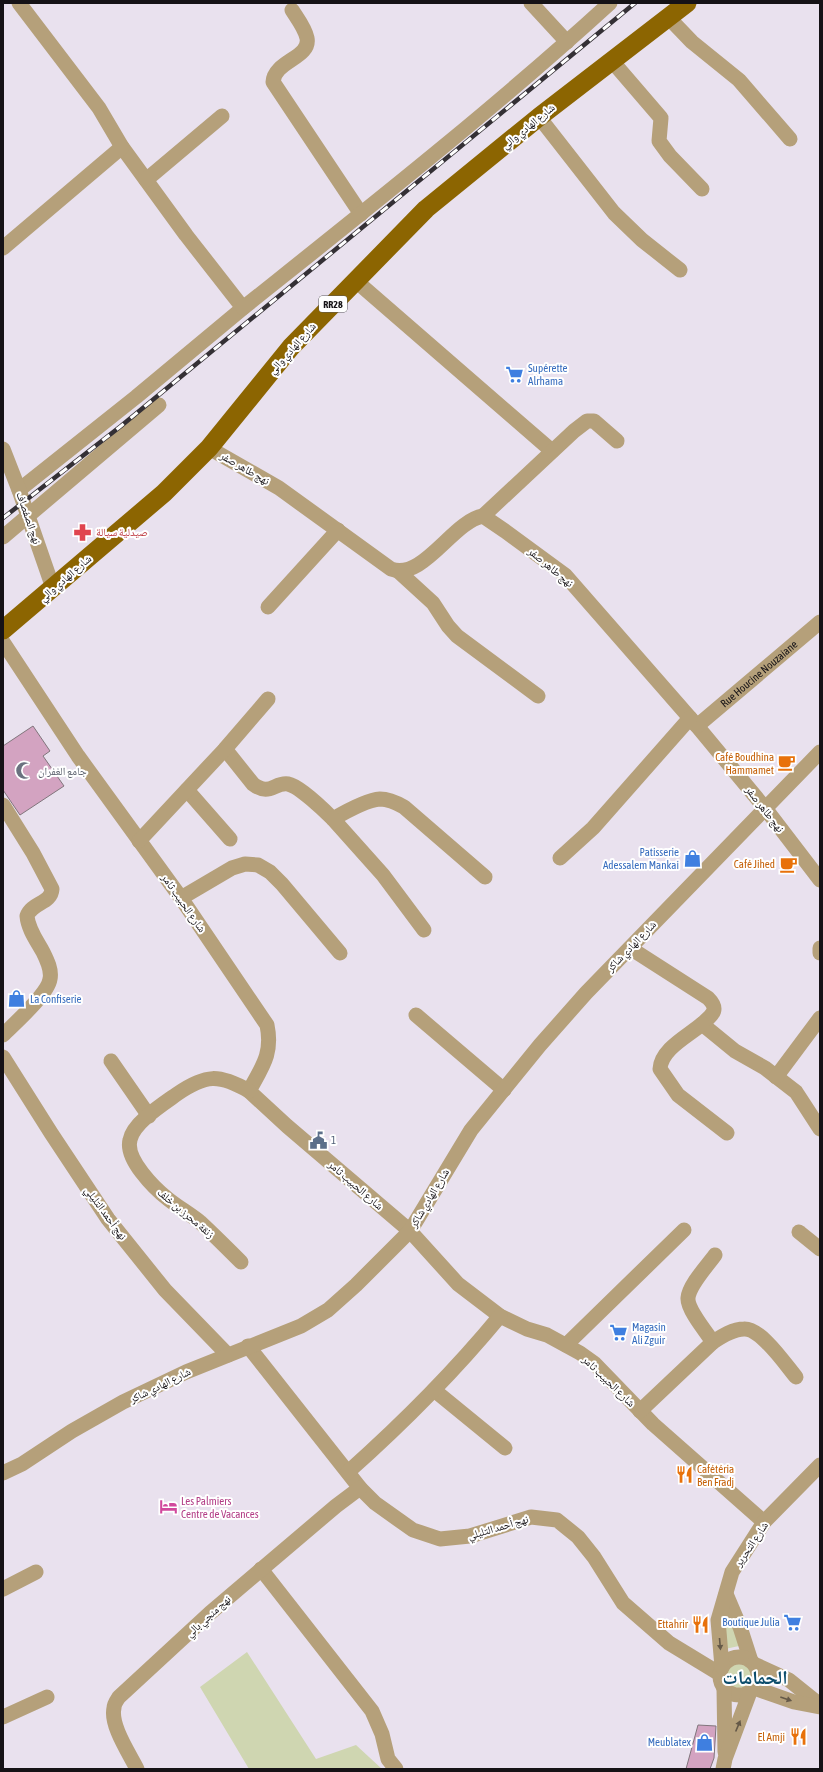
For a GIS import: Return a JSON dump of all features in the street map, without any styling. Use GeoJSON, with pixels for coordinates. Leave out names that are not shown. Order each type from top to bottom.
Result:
{"type":"FeatureCollection","features":[{"type":"Feature","properties":{"kind":"main road","name":"شارع الهادي والي"},"geometry":{"type":"LineString","coordinates":[[3,630],[164,493],[209,448],[291,348],[426,209],[539,117],[687,3]]}},
{"type":"Feature","properties":{"kind":"street"},"geometry":{"type":"LineString","coordinates":[[19,3],[99,108],[122,147],[186,235],[243,308]]}},
{"type":"Feature","properties":{"kind":"street"},"geometry":{"type":"LineString","coordinates":[[531,3],[567,42]]}},
{"type":"Feature","properties":{"kind":"street"},"geometry":{"type":"LineString","coordinates":[[19,490],[361,214],[567,42],[610,3]]}},
{"type":"Feature","properties":{"kind":"street"},"geometry":{"type":"LineString","coordinates":[[292,10],[305,32],[307,42],[306,46],[303,51],[278,69],[273,76],[273,82],[361,214]]}},
{"type":"Feature","properties":{"kind":"street"},"geometry":{"type":"LineString","coordinates":[[668,17],[692,42],[739,80],[790,139]]}},
{"type":"Feature","properties":{"kind":"street"},"geometry":{"type":"LineString","coordinates":[[612,61],[661,118],[659,141],[670,156],[702,189]]}},
{"type":"Feature","properties":{"kind":"street"},"geometry":{"type":"LineString","coordinates":[[146,180],[222,116]]}},
{"type":"Feature","properties":{"kind":"street"},"geometry":{"type":"LineString","coordinates":[[539,117],[614,213],[642,240],[680,270]]}},
{"type":"Feature","properties":{"kind":"street"},"geometry":{"type":"LineString","coordinates":[[3,248],[122,147]]}},
{"type":"Feature","properties":{"kind":"street"},"geometry":{"type":"LineString","coordinates":[[356,281],[552,451]]}},
{"type":"Feature","properties":{"kind":"street"},"geometry":{"type":"LineString","coordinates":[[3,537],[159,405]]}},
{"type":"Feature","properties":{"kind":"street"},"geometry":{"type":"LineString","coordinates":[[398,571],[414,567],[473,519],[483,516],[582,424],[591,420],[598,424],[617,441]]}},
{"type":"Feature","properties":{"kind":"street","name":"نهج طاهر صفر"},"geometry":{"type":"LineString","coordinates":[[209,448],[262,477],[391,569],[398,571],[433,602],[448,626],[457,636],[538,696]]}},
{"type":"Feature","properties":{"kind":"street","name":"نهج الصفصاف"},"geometry":{"type":"LineString","coordinates":[[3,449],[53,588]]}},
{"type":"Feature","properties":{"kind":"street","name":"نهج طاهر صفر"},"geometry":{"type":"LineString","coordinates":[[483,516],[565,576],[694,722],[765,808],[820,880]]}},
{"type":"Feature","properties":{"kind":"street"},"geometry":{"type":"LineString","coordinates":[[268,607],[338,530]]}},
{"type":"Feature","properties":{"kind":"street","name":"Rue Houcine Nouzaiane"},"geometry":{"type":"LineString","coordinates":[[560,858],[593,828],[694,722],[820,622]]}},
{"type":"Feature","properties":{"kind":"street","name":"شارع الحبيب ثامر"},"geometry":{"type":"LineString","coordinates":[[3,642],[78,756],[181,898],[267,1025],[269,1048],[266,1058],[249,1091],[287,1126],[410,1231],[458,1284],[500,1316],[527,1329],[547,1335],[594,1363],[640,1411],[696,1463],[764,1522]]}},
{"type":"Feature","properties":{"kind":"street"},"geometry":{"type":"LineString","coordinates":[[139,841],[225,749],[268,699]]}},
{"type":"Feature","properties":{"kind":"street"},"geometry":{"type":"LineString","coordinates":[[225,749],[259,789],[272,789],[286,784],[292,785],[316,802],[383,875],[424,930]]}},
{"type":"Feature","properties":{"kind":"street","name":"شارع الهادي شاكر"},"geometry":{"type":"LineString","coordinates":[[3,1473],[22,1464],[72,1431],[124,1402],[186,1372],[301,1326],[328,1310],[356,1285],[410,1231],[471,1130],[586,993],[820,752]]}},
{"type":"Feature","properties":{"kind":"street"},"geometry":{"type":"LineString","coordinates":[[186,790],[230,839]]}},
{"type":"Feature","properties":{"kind":"street"},"geometry":{"type":"LineString","coordinates":[[333,819],[354,808],[380,799],[394,802],[404,807],[485,877]]}},
{"type":"Feature","properties":{"kind":"street"},"geometry":{"type":"LineString","coordinates":[[3,805],[33,853],[52,889],[52,894],[49,898],[32,908],[27,916],[30,928],[47,959],[51,977],[49,984],[39,998],[3,1035]]}},
{"type":"Feature","properties":{"kind":"street"},"geometry":{"type":"LineString","coordinates":[[181,898],[232,868],[246,864],[258,865],[270,872],[282,884],[340,953]]}},
{"type":"Feature","properties":{"kind":"street"},"geometry":{"type":"LineString","coordinates":[[630,948],[708,998],[713,1003],[715,1008],[713,1012],[702,1024],[669,1051],[662,1059],[660,1069],[678,1094],[726,1133]]}},
{"type":"Feature","properties":{"kind":"street"},"geometry":{"type":"LineString","coordinates":[[820,948],[820,953]]}},
{"type":"Feature","properties":{"kind":"street"},"geometry":{"type":"LineString","coordinates":[[416,1015],[504,1090]]}},
{"type":"Feature","properties":{"kind":"street"},"geometry":{"type":"LineString","coordinates":[[776,1077],[820,1018]]}},
{"type":"Feature","properties":{"kind":"street"},"geometry":{"type":"LineString","coordinates":[[702,1024],[735,1051],[765,1068],[798,1094],[820,1129]]}},
{"type":"Feature","properties":{"kind":"street","name":"نهج أحمد التليلي"},"geometry":{"type":"LineString","coordinates":[[3,1058],[108,1219],[165,1290],[228,1355]]}},
{"type":"Feature","properties":{"kind":"street"},"geometry":{"type":"LineString","coordinates":[[111,1061],[149,1116]]}},
{"type":"Feature","properties":{"kind":"street","name":"زنقة محرز بن خلف"},"geometry":{"type":"LineString","coordinates":[[242,1262],[199,1222],[166,1198],[146,1178],[131,1154],[130,1139],[133,1132],[149,1116],[187,1087],[202,1080],[219,1078],[249,1091]]}},
{"type":"Feature","properties":{"kind":"street"},"geometry":{"type":"LineString","coordinates":[[566,1345],[684,1230]]}},
{"type":"Feature","properties":{"kind":"street"},"geometry":{"type":"LineString","coordinates":[[799,1232],[820,1250]]}},
{"type":"Feature","properties":{"kind":"street"},"geometry":{"type":"LineString","coordinates":[[713,1342],[691,1309],[688,1298],[691,1289],[715,1255]]}},
{"type":"Feature","properties":{"kind":"street"},"geometry":{"type":"LineString","coordinates":[[348,1472],[400,1425],[465,1359],[500,1316]]}},
{"type":"Feature","properties":{"kind":"street"},"geometry":{"type":"LineString","coordinates":[[640,1411],[713,1342],[727,1334],[745,1328],[760,1334],[796,1377]]}},
{"type":"Feature","properties":{"kind":"street","name":"نهج أحمد التليلي"},"geometry":{"type":"LineString","coordinates":[[248,1346],[360,1488],[375,1503],[413,1530],[440,1539],[470,1536],[530,1517],[557,1520],[578,1537],[594,1557],[623,1603],[669,1643],[722,1676]]}},
{"type":"Feature","properties":{"kind":"street"},"geometry":{"type":"LineString","coordinates":[[434,1390],[505,1448]]}},
{"type":"Feature","properties":{"kind":"street","name":"شارع التحرير"},"geometry":{"type":"LineString","coordinates":[[724,1764],[722,1676],[718,1620],[732,1572],[764,1522],[820,1465]]}},
{"type":"Feature","properties":{"kind":"street","name":"نهج منجي بالي"},"geometry":{"type":"LineString","coordinates":[[137,1769],[113,1717],[114,1707],[119,1697],[210,1613],[336,1506],[360,1488]]}},
{"type":"Feature","properties":{"kind":"street"},"geometry":{"type":"LineString","coordinates":[[261,1569],[372,1711],[382,1734],[388,1759],[396,1769]]}},
{"type":"Feature","properties":{"kind":"street"},"geometry":{"type":"LineString","coordinates":[[3,1589],[36,1572]]}},
{"type":"Feature","properties":{"kind":"street"},"geometry":{"type":"LineString","coordinates":[[724,1764],[758,1676],[726,1594]]}},
{"type":"Feature","properties":{"kind":"street"},"geometry":{"type":"LineString","coordinates":[[738,1657],[789,1680],[820,1706],[794,1702],[752,1690],[736,1695],[722,1676],[732,1658],[738,1657]]}},
{"type":"Feature","properties":{"kind":"street"},"geometry":{"type":"LineString","coordinates":[[3,1717],[47,1697]]}},
{"type":"Feature","properties":{"kind":"green space"},"geometry":{"type":"Polygon","coordinates":[[[730,1616],[739,1646],[725,1649],[726,1617],[730,1616]]]}},
{"type":"Feature","properties":{"kind":"green space"},"geometry":{"type":"Polygon","coordinates":[[[247,1652],[316,1759],[356,1745],[382,1769],[249,1769],[200,1687],[247,1652]]]}},
{"type":"Feature","properties":{"kind":"green space"},"geometry":{"type":"Polygon","coordinates":[[[739,1664],[747,1668],[751,1676],[747,1684],[739,1688],[731,1684],[727,1676],[731,1668],[739,1664]]]}},
{"type":"Feature","properties":{"kind":"building"},"geometry":{"type":"Polygon","coordinates":[[[33,726],[50,751],[43,756],[64,786],[20,815],[3,790],[3,746],[33,726]]]}},
{"type":"Feature","properties":{"kind":"building","name":"Meublatex"},"geometry":{"type":"Polygon","coordinates":[[[698,1725],[716,1726],[714,1758],[710,1769],[686,1769],[698,1725]]]}},
{"type":"Feature","properties":{"kind":"railway"},"geometry":{"type":"LineString","coordinates":[[3,518],[121,426],[635,3]]}},
{"type":"Feature","properties":{"kind":"place","name":"Supérette Alrhama"},"geometry":{"type":"Point","coordinates":[515,374]}},
{"type":"Feature","properties":{"kind":"place","name":"صيدلية سيالة"},"geometry":{"type":"Point","coordinates":[83,532]}},
{"type":"Feature","properties":{"kind":"place","name":"Café Boudhina Hammamet"},"geometry":{"type":"Point","coordinates":[787,763]}},
{"type":"Feature","properties":{"kind":"place","name":"جامع الغفران"},"geometry":{"type":"Point","coordinates":[25,771]}},
{"type":"Feature","properties":{"kind":"place","name":"Patisserie Adessalem Mankai"},"geometry":{"type":"Point","coordinates":[692,858]}},
{"type":"Feature","properties":{"kind":"place","name":"Café Jihed"},"geometry":{"type":"Point","coordinates":[788,864]}},
{"type":"Feature","properties":{"kind":"place","name":"La Confiserie"},"geometry":{"type":"Point","coordinates":[17,999]}},
{"type":"Feature","properties":{"kind":"place","name":"1"},"geometry":{"type":"Point","coordinates":[318,1140]}},
{"type":"Feature","properties":{"kind":"place","name":"Magasin Ali Zguir"},"geometry":{"type":"Point","coordinates":[619,1333]}},
{"type":"Feature","properties":{"kind":"place","name":"Cafétéria Ben Fradj"},"geometry":{"type":"Point","coordinates":[684,1475]}},
{"type":"Feature","properties":{"kind":"place","name":"Les Palmiers Centre de Vacances"},"geometry":{"type":"Point","coordinates":[168,1507]}},
{"type":"Feature","properties":{"kind":"place","name":"Boutique Julia"},"geometry":{"type":"Point","coordinates":[793,1622]}},
{"type":"Feature","properties":{"kind":"place","name":"Ettahrir"},"geometry":{"type":"Point","coordinates":[701,1624]}},
{"type":"Feature","properties":{"kind":"place","name":"El Amji"},"geometry":{"type":"Point","coordinates":[798,1737]}},
{"type":"Feature","properties":{"kind":"place","name":"Meublatex"},"geometry":{"type":"Point","coordinates":[704,1742]}},
{"type":"Feature","properties":{"kind":"district","name":"الحمامات"},"geometry":{"type":"Point","coordinates":[755,1677]}}]}
